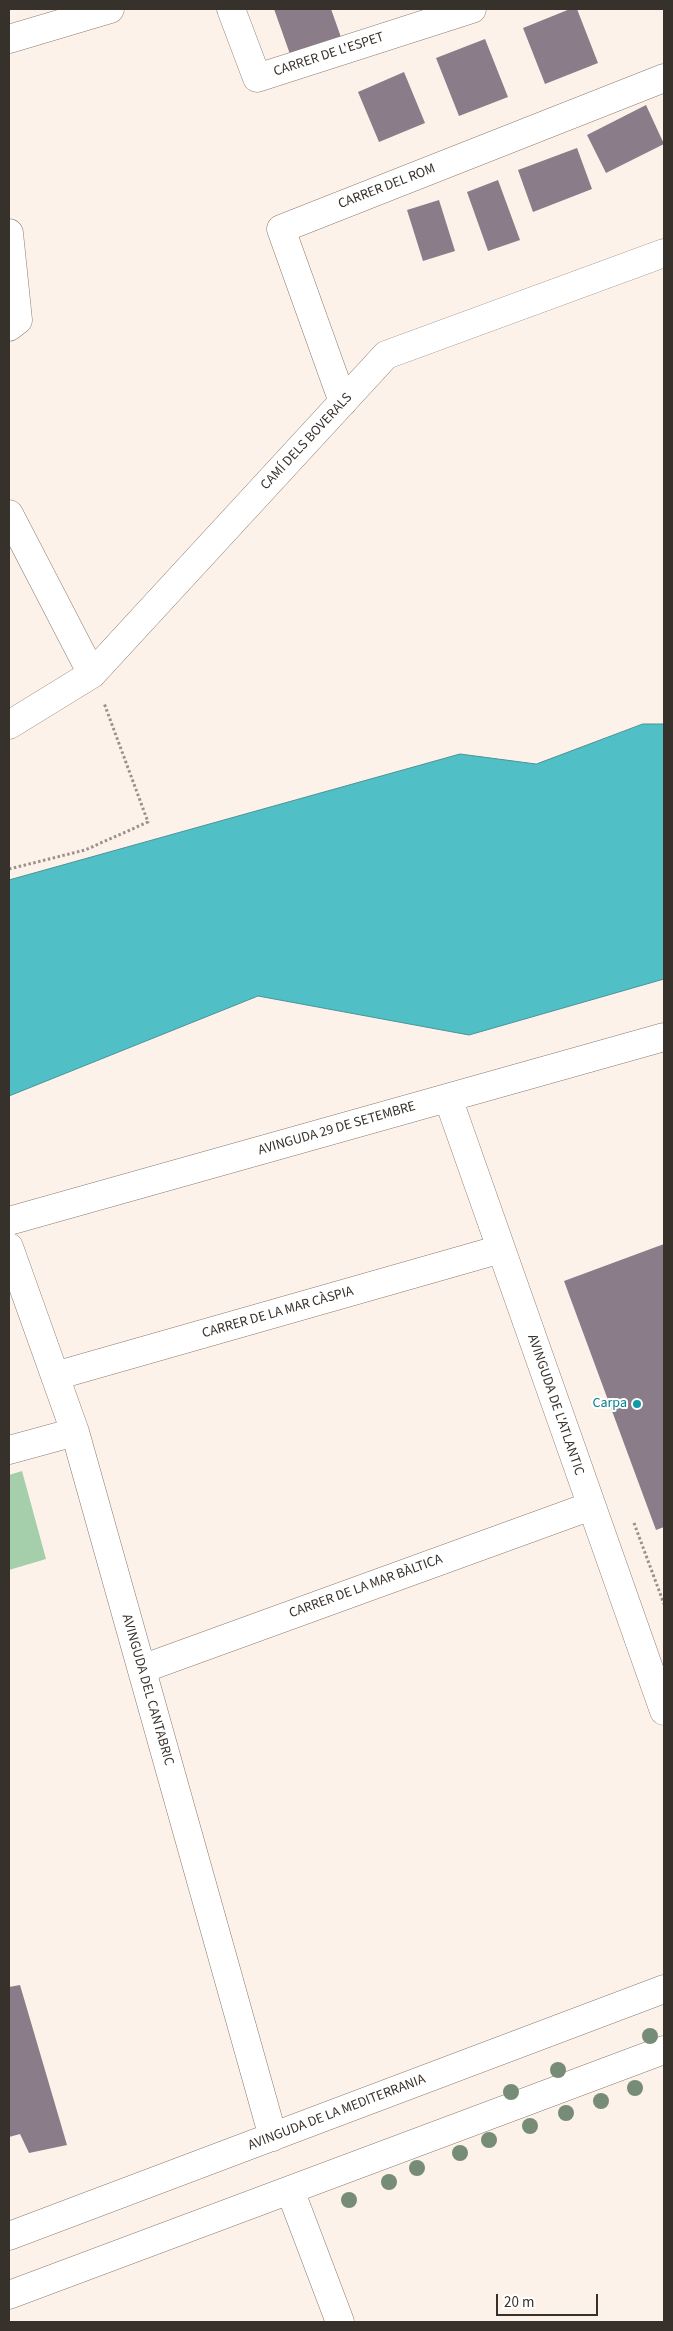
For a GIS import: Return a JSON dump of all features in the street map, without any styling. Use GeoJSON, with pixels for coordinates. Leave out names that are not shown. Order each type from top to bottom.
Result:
{"type":"FeatureCollection","features":[{"type":"Feature","properties":{"kind":"street"},"geometry":{"type":"LineString","coordinates":[[9,39],[110,9]]}},
{"type":"Feature","properties":{"kind":"street","name":"CARRER DE L'ESPET"},"geometry":{"type":"LineString","coordinates":[[231,9],[257,78],[472,9]]}},
{"type":"Feature","properties":{"kind":"street","name":"CARRER DEL ROM"},"geometry":{"type":"LineString","coordinates":[[343,402],[281,229],[664,78]]}},
{"type":"Feature","properties":{"kind":"street"},"geometry":{"type":"LineString","coordinates":[[9,233],[18,320],[9,327]]}},
{"type":"Feature","properties":{"kind":"street","name":"CAMÍ DELS BOVERALS"},"geometry":{"type":"LineString","coordinates":[[9,724],[92,674],[386,355],[664,253]]}},
{"type":"Feature","properties":{"kind":"street"},"geometry":{"type":"LineString","coordinates":[[9,514],[92,674]]}},
{"type":"Feature","properties":{"kind":"street","name":"AVINGUDA 29 DE SETEMBRE"},"geometry":{"type":"LineString","coordinates":[[9,1221],[664,1037]]}},
{"type":"Feature","properties":{"kind":"street","name":"AVINGUDA DE L'ATLANTIC"},"geometry":{"type":"LineString","coordinates":[[448,1098],[664,1711]]}},
{"type":"Feature","properties":{"kind":"street","name":"AVINGUDA DEL CANTABRIC"},"geometry":{"type":"LineString","coordinates":[[9,1247],[75,1432],[273,2136]]}},
{"type":"Feature","properties":{"kind":"street","name":"CARRER DE LA MAR CÀSPIA"},"geometry":{"type":"LineString","coordinates":[[55,1376],[501,1249]]}},
{"type":"Feature","properties":{"kind":"street"},"geometry":{"type":"LineString","coordinates":[[9,1450],[75,1432]]}},
{"type":"Feature","properties":{"kind":"street","name":"CARRER DE LA MAR BÀLTICA"},"geometry":{"type":"LineString","coordinates":[[142,1669],[591,1506]]}},
{"type":"Feature","properties":{"kind":"street","name":"AVINGUDA DE LA MEDITERRANIA"},"geometry":{"type":"LineString","coordinates":[[9,2236],[664,1989]]}},
{"type":"Feature","properties":{"kind":"street"},"geometry":{"type":"LineString","coordinates":[[9,2295],[664,2050]]}},
{"type":"Feature","properties":{"kind":"street"},"geometry":{"type":"LineString","coordinates":[[290,2190],[340,2322]]}},
{"type":"Feature","properties":{"kind":"path"},"geometry":{"type":"LineString","coordinates":[[9,869],[85,850],[148,822],[92,674]]}},
{"type":"Feature","properties":{"kind":"green space"},"geometry":{"type":"Polygon","coordinates":[[[22,1471],[46,1559],[9,1570],[9,1475],[22,1471]]]}},
{"type":"Feature","properties":{"kind":"water"},"geometry":{"type":"Polygon","coordinates":[[[643,724],[664,724],[664,979],[469,1035],[258,996],[9,1096],[9,880],[460,754],[536,764],[643,724]]]}},
{"type":"Feature","properties":{"kind":"building"},"geometry":{"type":"Polygon","coordinates":[[[274,9],[331,9],[342,40],[291,57],[274,9]]]}},
{"type":"Feature","properties":{"kind":"building"},"geometry":{"type":"Polygon","coordinates":[[[570,9],[577,9],[598,63],[545,84],[523,28],[570,9]]]}},
{"type":"Feature","properties":{"kind":"building"},"geometry":{"type":"Polygon","coordinates":[[[485,39],[508,97],[459,116],[436,58],[485,39]]]}},
{"type":"Feature","properties":{"kind":"building"},"geometry":{"type":"Polygon","coordinates":[[[404,72],[425,123],[379,142],[358,92],[404,72]]]}},
{"type":"Feature","properties":{"kind":"building"},"geometry":{"type":"Polygon","coordinates":[[[646,105],[664,144],[606,173],[587,135],[646,105]]]}},
{"type":"Feature","properties":{"kind":"building"},"geometry":{"type":"Polygon","coordinates":[[[577,148],[592,189],[533,212],[518,170],[577,148]]]}},
{"type":"Feature","properties":{"kind":"building"},"geometry":{"type":"Polygon","coordinates":[[[498,180],[520,240],[488,251],[467,192],[498,180]]]}},
{"type":"Feature","properties":{"kind":"building"},"geometry":{"type":"Polygon","coordinates":[[[439,200],[455,251],[423,261],[407,210],[439,200]]]}},
{"type":"Feature","properties":{"kind":"building","name":"Carpa"},"geometry":{"type":"Polygon","coordinates":[[[664,1244],[664,1527],[656,1530],[564,1281],[664,1244]]]}},
{"type":"Feature","properties":{"kind":"building"},"geometry":{"type":"Polygon","coordinates":[[[20,1985],[67,2145],[29,2153],[20,2134],[9,2137],[9,1987],[20,1985]]]}},
{"type":"Feature","properties":{"kind":"place","name":"Carpa"},"geometry":{"type":"Point","coordinates":[637,1404]}}]}
